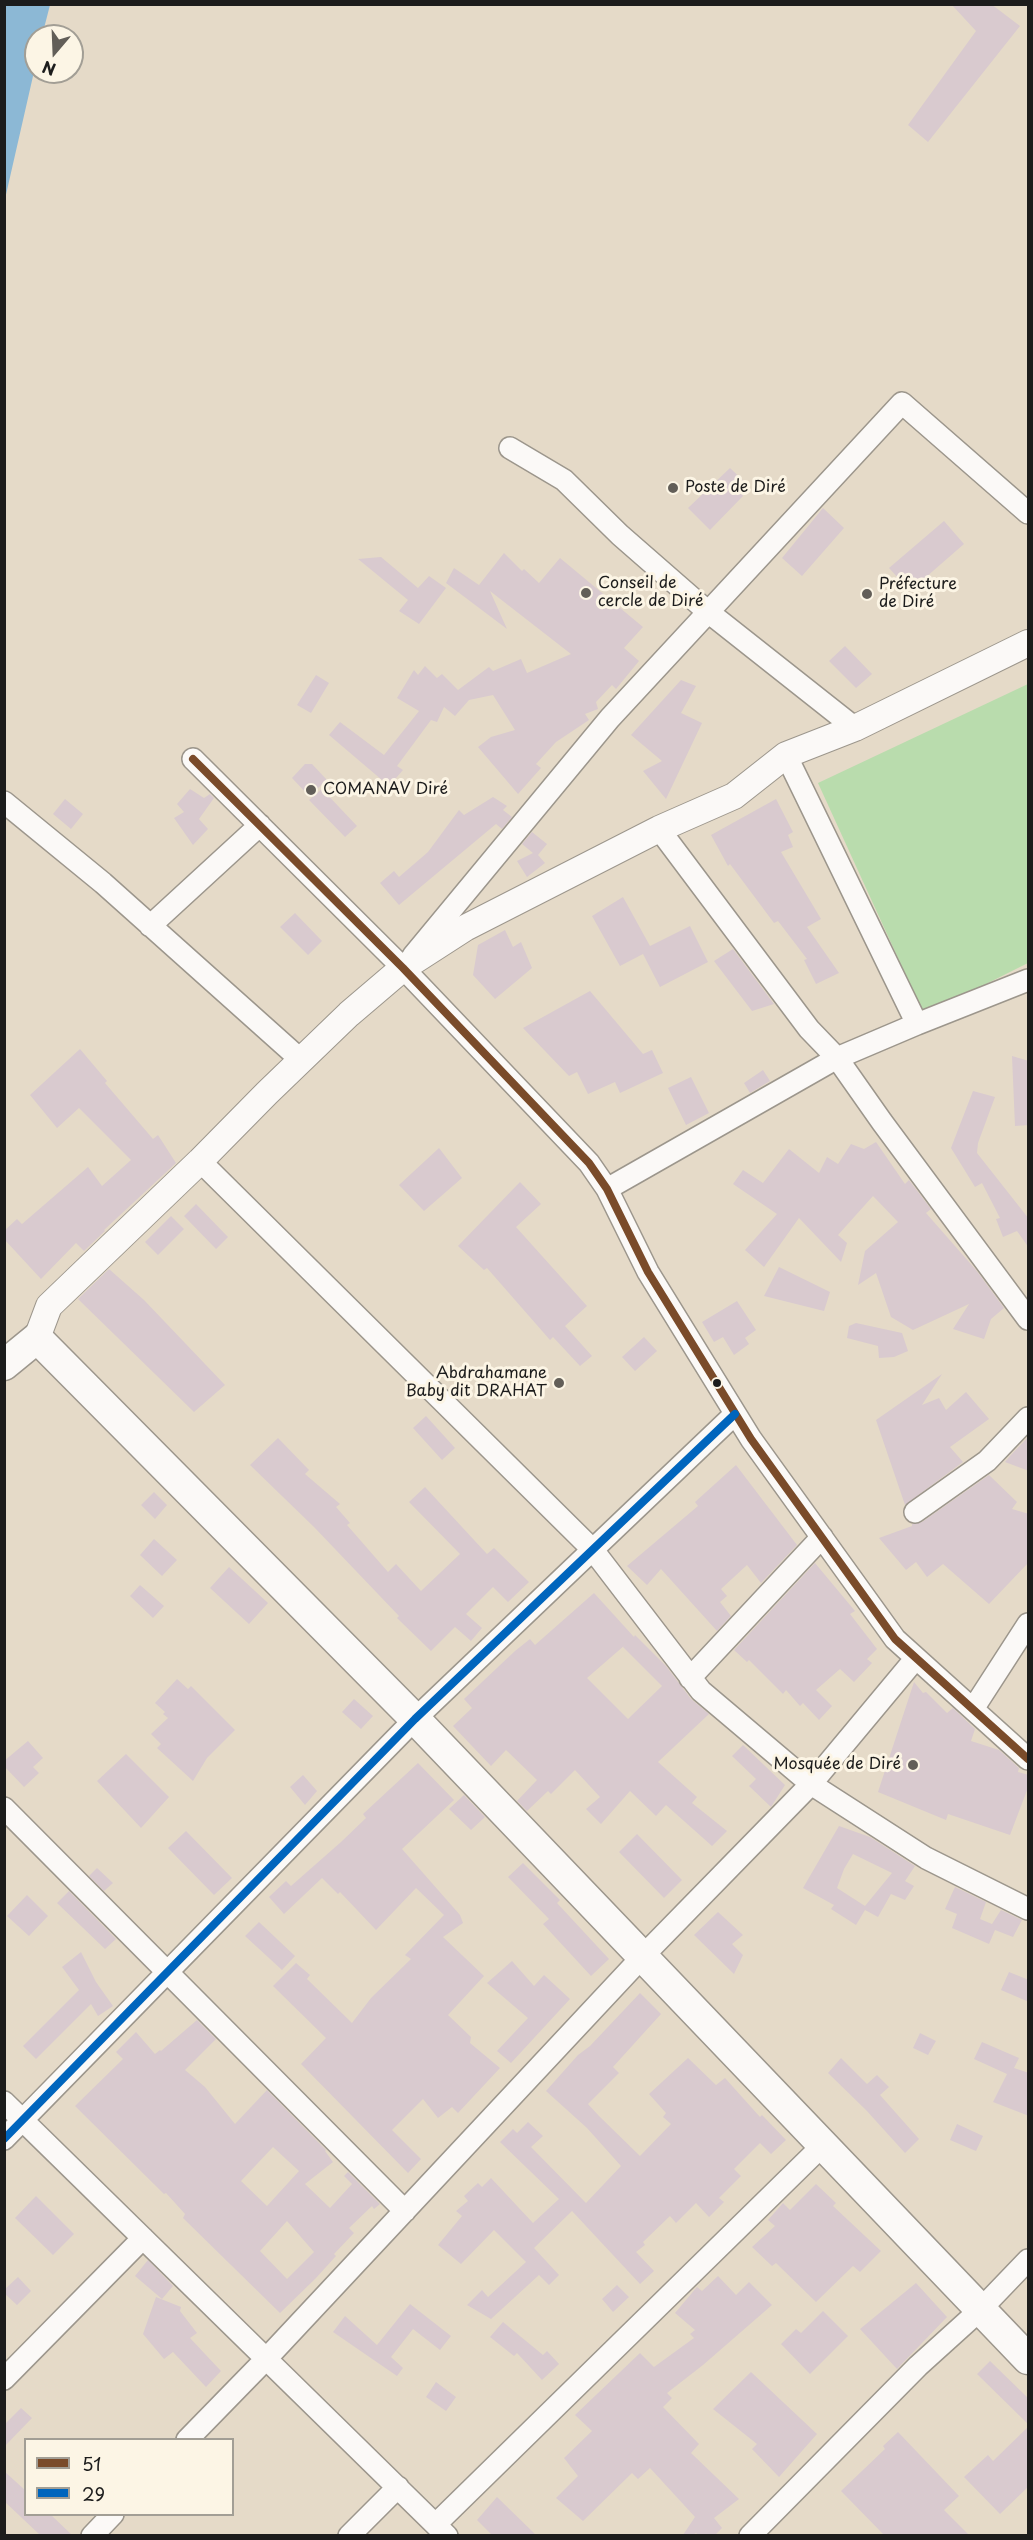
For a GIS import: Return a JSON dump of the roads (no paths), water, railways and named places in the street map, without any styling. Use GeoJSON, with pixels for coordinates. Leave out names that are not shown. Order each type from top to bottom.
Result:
{"type":"FeatureCollection","features":[{"type":"Feature","properties":{"kind":"main road"},"geometry":{"type":"LineString","coordinates":[[4,1365],[37,1338],[415,1719],[1029,2359]]}},
{"type":"Feature","properties":{"kind":"street"},"geometry":{"type":"LineString","coordinates":[[403,968],[610,718],[902,403],[1029,513]]}},
{"type":"Feature","properties":{"kind":"street"},"geometry":{"type":"LineString","coordinates":[[510,448],[564,480],[620,535],[707,611],[855,728]]}},
{"type":"Feature","properties":{"kind":"street"},"geometry":{"type":"LineString","coordinates":[[37,1338],[49,1306],[349,1014],[403,968],[465,928],[659,830],[734,796],[786,755],[855,728],[1029,643]]}},
{"type":"Feature","properties":{"kind":"street"},"geometry":{"type":"LineString","coordinates":[[786,755],[916,1024]]}},
{"type":"Feature","properties":{"kind":"street"},"geometry":{"type":"LineString","coordinates":[[194,759],[403,968],[589,1163],[607,1189],[648,1272],[751,1439],[896,1639],[1028,1759]]}},
{"type":"Feature","properties":{"kind":"street"},"geometry":{"type":"LineString","coordinates":[[4,802],[103,883],[301,1060]]}},
{"type":"Feature","properties":{"kind":"street"},"geometry":{"type":"LineString","coordinates":[[150,926],[260,825]]}},
{"type":"Feature","properties":{"kind":"street"},"geometry":{"type":"LineString","coordinates":[[659,830],[809,1029],[837,1058],[1029,1319]]}},
{"type":"Feature","properties":{"kind":"street"},"geometry":{"type":"LineString","coordinates":[[607,1189],[837,1058],[1029,980]]}},
{"type":"Feature","properties":{"kind":"street"},"geometry":{"type":"LineString","coordinates":[[200,1161],[593,1550],[701,1691],[811,1784],[926,1858],[1029,1909]]}},
{"type":"Feature","properties":{"kind":"street"},"geometry":{"type":"LineString","coordinates":[[4,2139],[415,1719],[735,1414]]}},
{"type":"Feature","properties":{"kind":"street"},"geometry":{"type":"LineString","coordinates":[[915,1512],[987,1461],[1029,1418]]}},
{"type":"Feature","properties":{"kind":"street"},"geometry":{"type":"LineString","coordinates":[[690,1678],[822,1537]]}},
{"type":"Feature","properties":{"kind":"street"},"geometry":{"type":"LineString","coordinates":[[973,1709],[1029,1624]]}},
{"type":"Feature","properties":{"kind":"street"},"geometry":{"type":"LineString","coordinates":[[188,2438],[267,2358],[643,1956],[811,1784],[916,1658]]}},
{"type":"Feature","properties":{"kind":"street"},"geometry":{"type":"LineString","coordinates":[[4,1808],[405,2211]]}},
{"type":"Feature","properties":{"kind":"street"},"geometry":{"type":"LineString","coordinates":[[4,2102],[442,2530],[823,2145]]}},
{"type":"Feature","properties":{"kind":"street"},"geometry":{"type":"LineString","coordinates":[[4,2379],[143,2238]]}},
{"type":"Feature","properties":{"kind":"street"},"geometry":{"type":"LineString","coordinates":[[750,2535],[918,2366],[980,2310],[1029,2260]]}},
{"type":"Feature","properties":{"kind":"street"},"geometry":{"type":"LineString","coordinates":[[349,2535],[398,2487]]}},
{"type":"Feature","properties":{"kind":"street"},"geometry":{"type":"LineString","coordinates":[[92,2535],[111,2516]]}},
{"type":"Feature","properties":{"kind":"water"},"geometry":{"type":"Polygon","coordinates":[[[5,4],[50,5],[45,24],[24,24],[24,84],[31,84],[5,199],[5,4]]]}},
{"type":"Feature","properties":{"kind":"place","name":"Poste de Diré"},"geometry":{"type":"Point","coordinates":[673,488]}},
{"type":"Feature","properties":{"kind":"place","name":"Conseil de cercle de Diré"},"geometry":{"type":"Point","coordinates":[586,593]}},
{"type":"Feature","properties":{"kind":"place","name":"Préfecture de Diré"},"geometry":{"type":"Point","coordinates":[867,594]}},
{"type":"Feature","properties":{"kind":"place","name":"COMANAV Diré"},"geometry":{"type":"Point","coordinates":[311,790]}},
{"type":"Feature","properties":{"kind":"place","name":"Abdrahamane Baby dit DRAHAT"},"geometry":{"type":"Point","coordinates":[559,1383]}},
{"type":"Feature","properties":{"kind":"place","name":"Mosquée de Diré"},"geometry":{"type":"Point","coordinates":[913,1765]}}]}
